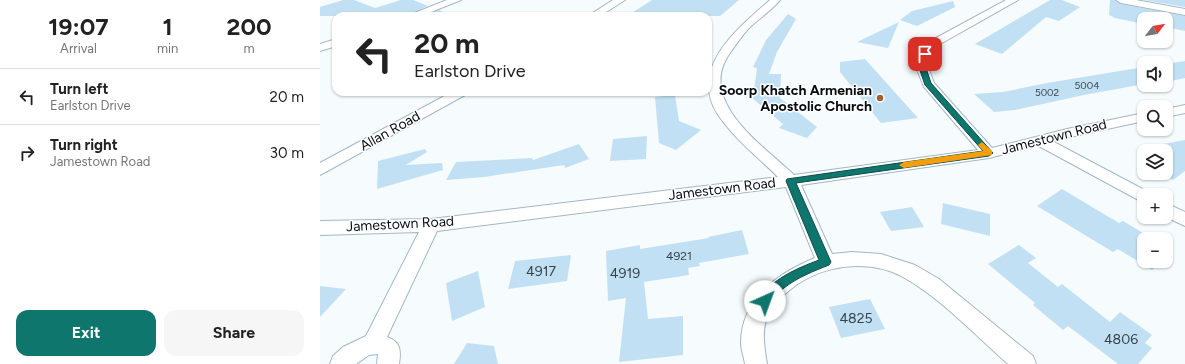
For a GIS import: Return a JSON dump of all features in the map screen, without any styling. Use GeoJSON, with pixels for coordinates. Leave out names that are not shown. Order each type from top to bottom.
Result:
{"type":"FeatureCollection","features":[{"type":"Feature","properties":{"kind":"street"},"geometry":{"type":"LineString","coordinates":[[423,12],[456,0]]}},
{"type":"Feature","properties":{"kind":"street"},"geometry":{"type":"LineString","coordinates":[[600,12],[620,0]]}},
{"type":"Feature","properties":{"kind":"street"},"geometry":{"type":"LineString","coordinates":[[775,0],[758,14],[734,40],[722,56],[716,70],[714,82],[716,98],[723,112],[733,125],[791,181],[826,262]]}},
{"type":"Feature","properties":{"kind":"street"},"geometry":{"type":"LineString","coordinates":[[989,153],[928,84],[920,62],[929,46],[1013,0]]}},
{"type":"Feature","properties":{"kind":"street"},"geometry":{"type":"LineString","coordinates":[[1121,0],[1185,12]]}},
{"type":"Feature","properties":{"kind":"street"},"geometry":{"type":"LineString","coordinates":[[320,48],[332,44]]}},
{"type":"Feature","properties":{"kind":"street","name":"Allan Road"},"geometry":{"type":"LineString","coordinates":[[320,170],[454,96]]}},
{"type":"Feature","properties":{"kind":"street"},"geometry":{"type":"LineString","coordinates":[[1173,111],[1185,109]]}},
{"type":"Feature","properties":{"kind":"street","name":"Jamestown Road"},"geometry":{"type":"LineString","coordinates":[[320,228],[431,225],[791,181],[989,153],[1039,140],[1137,119]]}},
{"type":"Feature","properties":{"kind":"street"},"geometry":{"type":"LineString","coordinates":[[1039,140],[1137,193]]}},
{"type":"Feature","properties":{"kind":"street"},"geometry":{"type":"LineString","coordinates":[[1173,213],[1185,220]]}},
{"type":"Feature","properties":{"kind":"street"},"geometry":{"type":"LineString","coordinates":[[373,344],[431,225]]}},
{"type":"Feature","properties":{"kind":"street"},"geometry":{"type":"LineString","coordinates":[[756,364],[752,343],[756,319],[765,301],[780,285],[803,270],[826,262],[852,259],[881,262],[908,271],[932,285],[1025,364]]}},
{"type":"Feature","properties":{"kind":"street"},"geometry":{"type":"LineString","coordinates":[[340,364],[356,350],[373,344],[381,344],[387,347],[390,351],[388,364]]}},
{"type":"Feature","properties":{"kind":"building"},"geometry":{"type":"Polygon","coordinates":[[[343,0],[354,0],[375,8],[401,0],[413,0],[428,6],[415,12],[332,12],[332,16],[320,16],[320,7],[343,0]]]}},
{"type":"Feature","properties":{"kind":"building"},"geometry":{"type":"Polygon","coordinates":[[[652,0],[739,0],[720,16],[712,16],[712,12],[633,12],[652,0]]]}},
{"type":"Feature","properties":{"kind":"building"},"geometry":{"type":"Polygon","coordinates":[[[1050,0],[1062,0],[1080,7],[1059,21],[1046,17],[1002,54],[975,44],[1050,0]]]}},
{"type":"Feature","properties":{"kind":"building"},"geometry":{"type":"Polygon","coordinates":[[[1110,0],[1115,0],[1121,4],[1164,12],[1137,12],[1137,23],[1115,18],[1109,15],[1110,0]]]}},
{"type":"Feature","properties":{"kind":"building"},"geometry":{"type":"Polygon","coordinates":[[[1144,0],[1185,0],[1185,7],[1144,0]]]}},
{"type":"Feature","properties":{"kind":"building"},"geometry":{"type":"Polygon","coordinates":[[[953,1],[955,7],[917,26],[900,20],[912,11],[953,1]]]}},
{"type":"Feature","properties":{"kind":"building"},"geometry":{"type":"Polygon","coordinates":[[[788,14],[796,19],[777,52],[769,74],[781,74],[780,98],[817,127],[807,138],[779,128],[783,124],[753,99],[757,68],[753,67],[766,40],[788,14]]]}},
{"type":"Feature","properties":{"kind":"building"},"geometry":{"type":"Polygon","coordinates":[[[1173,14],[1185,16],[1185,31],[1173,28],[1173,14]]]}},
{"type":"Feature","properties":{"kind":"building"},"geometry":{"type":"Polygon","coordinates":[[[899,22],[888,48],[857,42],[899,22]]]}},
{"type":"Feature","properties":{"kind":"building","name":"Soorp Khatch Armenian Apostolic Church"},"geometry":{"type":"Polygon","coordinates":[[[865,59],[918,118],[881,123],[840,72],[840,62],[865,59]]]}},
{"type":"Feature","properties":{"kind":"building"},"geometry":{"type":"Polygon","coordinates":[[[1185,61],[1185,78],[1173,81],[1173,63],[1185,61]]]}},
{"type":"Feature","properties":{"kind":"building"},"geometry":{"type":"Polygon","coordinates":[[[1137,68],[1137,85],[1015,110],[994,112],[974,94],[1003,92],[1137,68]]]}},
{"type":"Feature","properties":{"kind":"building"},"geometry":{"type":"Polygon","coordinates":[[[675,96],[679,121],[701,130],[676,150],[659,143],[655,97],[675,96]]]}},
{"type":"Feature","properties":{"kind":"building"},"geometry":{"type":"Polygon","coordinates":[[[647,136],[646,159],[610,161],[613,139],[647,136]]]}},
{"type":"Feature","properties":{"kind":"building"},"geometry":{"type":"Polygon","coordinates":[[[1185,140],[1185,171],[1173,180],[1173,144],[1163,144],[1185,140]]]}},
{"type":"Feature","properties":{"kind":"building"},"geometry":{"type":"Polygon","coordinates":[[[579,144],[589,159],[565,168],[564,165],[484,177],[446,180],[456,162],[532,158],[533,160],[579,144]]]}},
{"type":"Feature","properties":{"kind":"building"},"geometry":{"type":"Polygon","coordinates":[[[425,149],[427,152],[406,165],[442,163],[443,170],[377,189],[378,161],[425,149]]]}},
{"type":"Feature","properties":{"kind":"building"},"geometry":{"type":"Polygon","coordinates":[[[1062,189],[1119,223],[1123,221],[1141,232],[1137,232],[1137,261],[1118,249],[1113,252],[1037,206],[1062,189]]]}},
{"type":"Feature","properties":{"kind":"building"},"geometry":{"type":"Polygon","coordinates":[[[943,203],[990,214],[990,236],[941,224],[943,203]]]}},
{"type":"Feature","properties":{"kind":"building"},"geometry":{"type":"Polygon","coordinates":[[[912,207],[924,227],[891,231],[880,212],[912,207]]]}},
{"type":"Feature","properties":{"kind":"building"},"geometry":{"type":"Polygon","coordinates":[[[742,230],[749,254],[699,263],[700,266],[688,268],[689,275],[644,282],[648,319],[683,316],[683,355],[619,362],[626,298],[608,301],[606,251],[640,245],[640,249],[709,238],[708,237],[742,230]]]}},
{"type":"Feature","properties":{"kind":"building"},"geometry":{"type":"Polygon","coordinates":[[[1019,245],[1036,258],[1028,263],[1058,287],[1062,284],[1110,322],[1120,312],[1152,335],[1145,343],[1152,348],[1138,364],[1118,364],[1068,326],[1063,330],[1033,305],[1035,303],[988,264],[1019,245]]]}},
{"type":"Feature","properties":{"kind":"building"},"geometry":{"type":"Polygon","coordinates":[[[571,255],[567,281],[508,289],[515,261],[571,255]]]}},
{"type":"Feature","properties":{"kind":"building"},"geometry":{"type":"Polygon","coordinates":[[[478,271],[485,307],[452,321],[446,283],[478,271]]]}},
{"type":"Feature","properties":{"kind":"building"},"geometry":{"type":"Polygon","coordinates":[[[320,286],[346,289],[320,317],[320,286]]]}},
{"type":"Feature","properties":{"kind":"building"},"geometry":{"type":"Polygon","coordinates":[[[870,299],[885,329],[841,338],[829,307],[870,299]]]}},
{"type":"Feature","properties":{"kind":"building"},"geometry":{"type":"Polygon","coordinates":[[[467,343],[494,346],[498,364],[454,364],[467,343]]]}},
{"type":"Feature","properties":{"kind":"slow traffic"},"geometry":{"type":"LineString","coordinates":[[904,165],[989,153],[982,145]]}},
{"type":"Feature","properties":{"kind":"place","name":"Soorp Khatch Armenian Apostolic Church"},"geometry":{"type":"Point","coordinates":[880,98]}},
{"type":"Feature","properties":{"kind":"route"},"geometry":{"type":"LineString","coordinates":[[765,301],[780,285],[803,270],[826,262],[791,181],[989,153],[928,84],[920,62],[925,54]]}}]}
